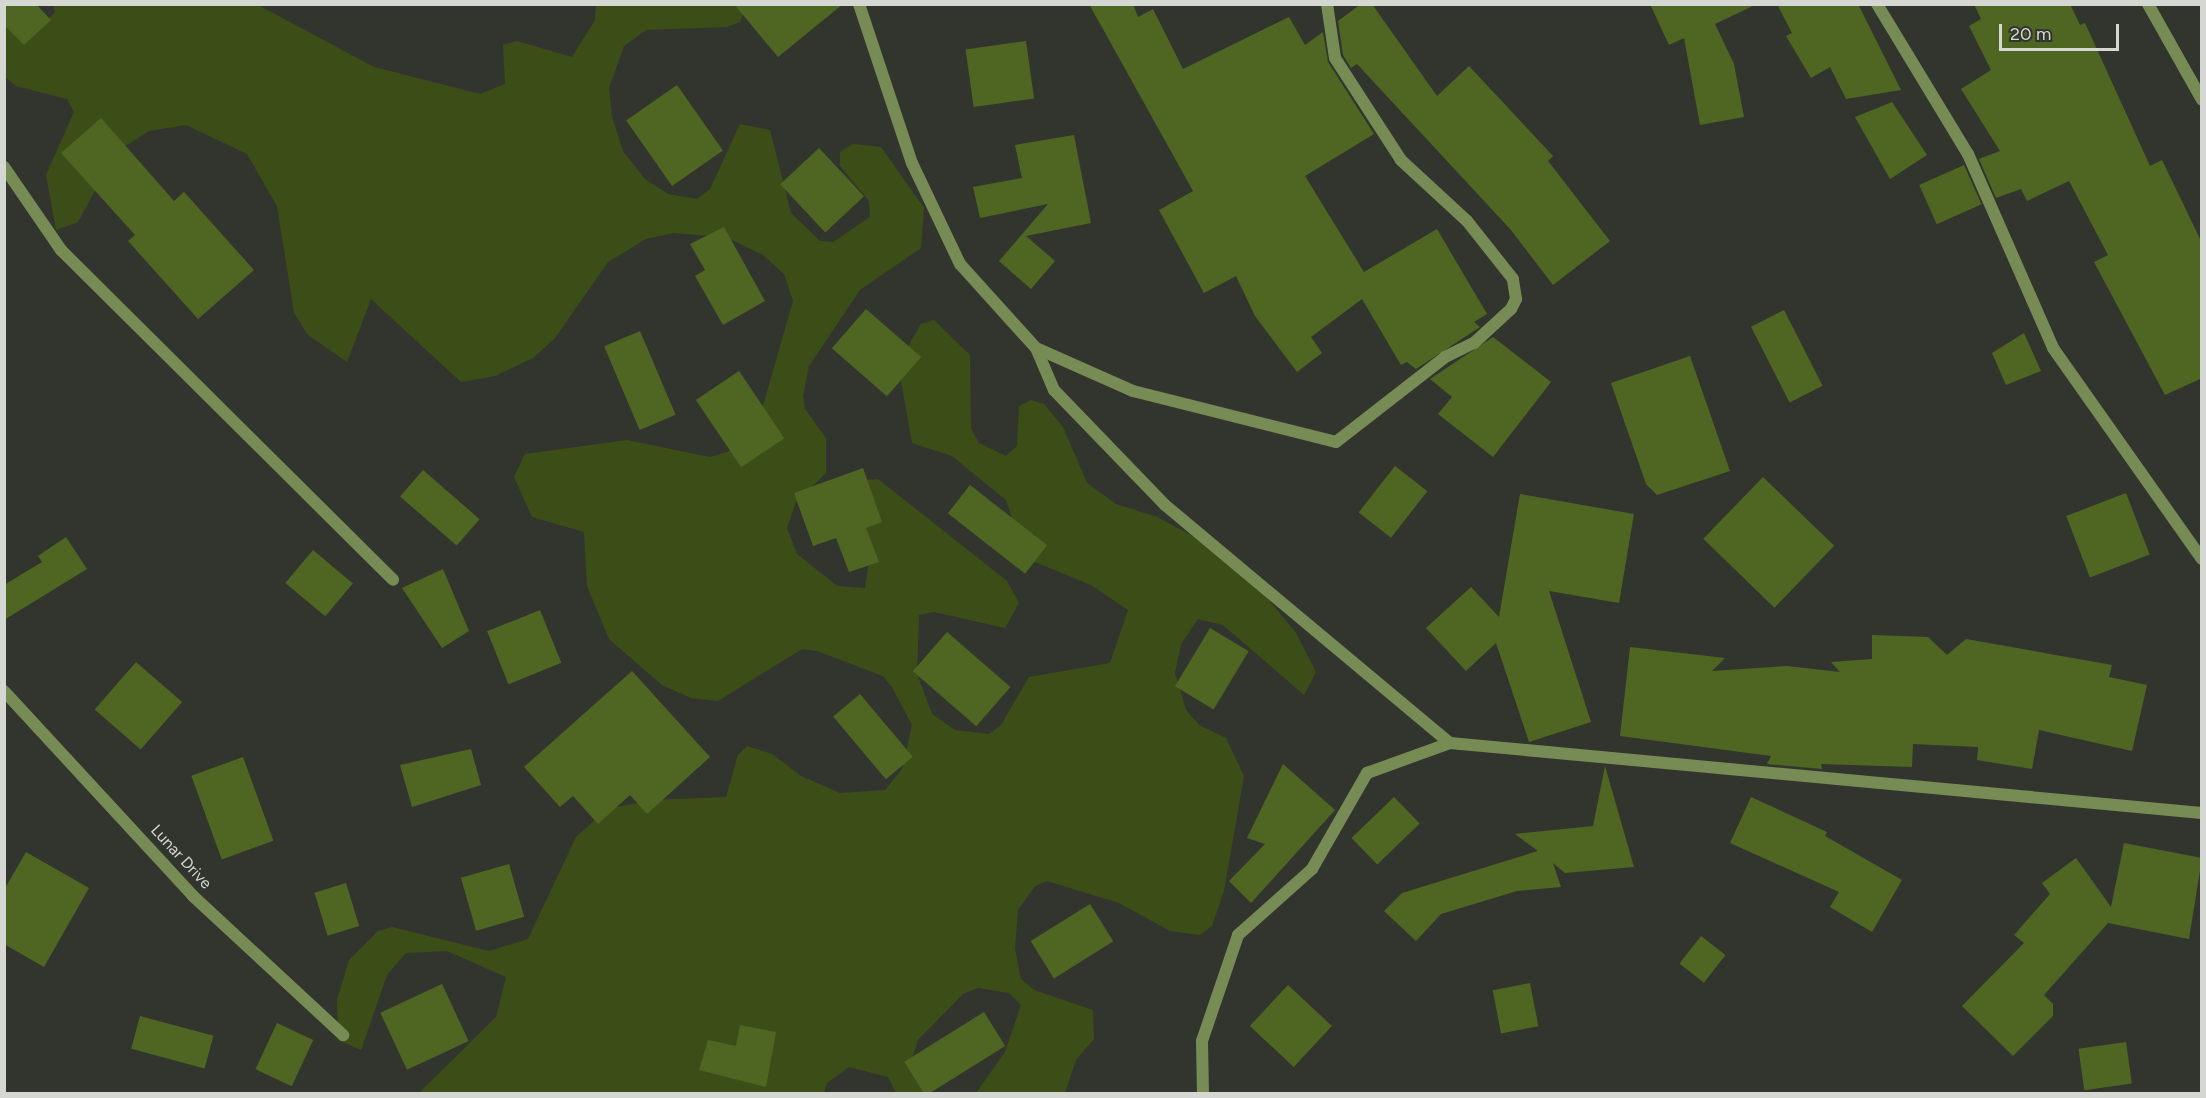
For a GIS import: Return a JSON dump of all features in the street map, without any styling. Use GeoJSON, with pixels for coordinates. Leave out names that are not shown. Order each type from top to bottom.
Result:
{"type":"FeatureCollection","features":[{"type":"Feature","properties":{"kind":"street"},"geometry":{"type":"LineString","coordinates":[[859,4],[912,163],[960,264],[1036,348],[1054,390],[1165,504],[1450,743]]}},
{"type":"Feature","properties":{"kind":"street"},"geometry":{"type":"LineString","coordinates":[[1036,348],[1132,391],[1336,442],[1445,357],[1474,343],[1511,309],[1516,299],[1513,279],[1467,221],[1401,160],[1335,58],[1327,4]]}},
{"type":"Feature","properties":{"kind":"street"},"geometry":{"type":"LineString","coordinates":[[1877,4],[1968,154],[2054,348],[2202,559]]}},
{"type":"Feature","properties":{"kind":"street"},"geometry":{"type":"LineString","coordinates":[[2148,4],[2202,100]]}},
{"type":"Feature","properties":{"kind":"street"},"geometry":{"type":"LineString","coordinates":[[4,167],[61,250],[393,580]]}},
{"type":"Feature","properties":{"kind":"street","name":"Lunar Drive"},"geometry":{"type":"LineString","coordinates":[[4,691],[193,896],[343,1035]]}},
{"type":"Feature","properties":{"kind":"street"},"geometry":{"type":"LineString","coordinates":[[1203,1094],[1203,1041],[1238,935],[1312,869],[1367,773],[1450,743],[2202,813]]}},
{"type":"Feature","properties":{"kind":"green space"},"geometry":{"type":"Polygon","coordinates":[[[740,4],[745,8],[740,22],[727,27],[646,30],[624,46],[609,88],[612,117],[623,151],[645,179],[668,194],[697,199],[710,189],[740,124],[770,130],[791,213],[820,241],[833,242],[870,217],[869,201],[840,166],[840,152],[853,144],[881,147],[924,208],[921,248],[860,290],[809,366],[803,396],[805,409],[826,438],[826,473],[796,502],[787,528],[797,554],[837,586],[865,588],[869,561],[859,492],[864,480],[878,479],[1007,581],[1019,603],[1005,628],[934,612],[919,615],[917,674],[932,714],[955,730],[989,734],[1001,725],[1029,677],[1110,663],[1128,610],[1091,585],[1035,562],[1019,539],[1006,500],[952,456],[912,443],[898,364],[921,324],[934,320],[970,355],[971,429],[979,443],[1006,456],[1017,446],[1019,406],[1031,400],[1044,404],[1063,427],[1087,483],[1116,504],[1157,517],[1202,541],[1258,587],[1296,633],[1316,672],[1304,695],[1223,625],[1198,619],[1181,644],[1175,673],[1186,710],[1199,725],[1226,738],[1244,776],[1224,891],[1212,926],[1200,935],[1170,931],[1119,903],[1047,881],[1035,886],[1018,910],[1015,949],[1021,979],[1034,990],[1093,1010],[1094,1039],[1076,1060],[1065,1093],[976,1093],[1005,1052],[1021,1005],[1009,993],[978,988],[963,994],[918,1040],[910,1065],[925,1093],[896,1093],[888,1077],[849,1067],[827,1083],[824,1093],[419,1093],[496,1017],[506,977],[447,951],[406,953],[387,975],[361,1050],[338,1040],[337,1000],[349,960],[378,931],[392,927],[489,951],[528,939],[576,837],[607,809],[653,800],[726,797],[738,755],[747,746],[772,754],[801,776],[840,793],[885,790],[902,769],[912,725],[892,687],[883,676],[817,651],[802,649],[718,701],[691,698],[662,685],[609,639],[587,586],[584,532],[532,517],[514,477],[525,454],[627,440],[710,457],[744,447],[754,437],[793,301],[784,274],[763,255],[726,237],[673,233],[646,239],[608,262],[555,338],[533,358],[495,376],[461,382],[371,299],[347,362],[308,335],[294,313],[277,206],[247,154],[186,125],[149,131],[116,152],[78,222],[56,230],[46,175],[74,112],[67,99],[16,86],[5,77],[4,20],[40,27],[55,12],[53,5],[258,5],[374,67],[480,94],[505,84],[503,45],[517,41],[572,57],[595,20],[596,5],[740,4]]]}},
{"type":"Feature","properties":{"kind":"building"},"geometry":{"type":"Polygon","coordinates":[[[4,4],[36,4],[51,20],[24,45],[4,25],[4,4]]]}},
{"type":"Feature","properties":{"kind":"building"},"geometry":{"type":"Polygon","coordinates":[[[734,4],[843,4],[778,57],[734,4]]]}},
{"type":"Feature","properties":{"kind":"building"},"geometry":{"type":"Polygon","coordinates":[[[1089,4],[1133,4],[1138,17],[1153,9],[1183,69],[1289,17],[1305,45],[1323,32],[1328,62],[1374,134],[1305,176],[1364,272],[1437,229],[1487,314],[1474,322],[1480,327],[1416,369],[1407,362],[1401,365],[1362,299],[1311,337],[1322,353],[1297,372],[1255,316],[1236,276],[1204,293],[1159,210],[1193,191],[1089,4]]]}},
{"type":"Feature","properties":{"kind":"building"},"geometry":{"type":"Polygon","coordinates":[[[1361,4],[1372,4],[1437,96],[1469,66],[1553,156],[1548,161],[1610,241],[1553,285],[1511,230],[1357,64],[1351,68],[1343,55],[1338,21],[1361,4]]]}},
{"type":"Feature","properties":{"kind":"building"},"geometry":{"type":"Polygon","coordinates":[[[1650,4],[1757,4],[1715,24],[1734,64],[1744,117],[1700,125],[1684,38],[1669,45],[1650,4]]]}},
{"type":"Feature","properties":{"kind":"building"},"geometry":{"type":"Polygon","coordinates":[[[1777,4],[1858,4],[1901,90],[1846,99],[1830,67],[1811,78],[1786,36],[1792,33],[1777,4]]]}},
{"type":"Feature","properties":{"kind":"building"},"geometry":{"type":"Polygon","coordinates":[[[1974,4],[2070,4],[2080,25],[2085,23],[2150,166],[2162,160],[2202,243],[2202,378],[2165,395],[2094,262],[2108,255],[2069,181],[2027,201],[2021,189],[1996,198],[1979,159],[2000,151],[1961,89],[1991,70],[1969,26],[1981,19],[1974,4]]]}},
{"type":"Feature","properties":{"kind":"building"},"geometry":{"type":"Polygon","coordinates":[[[1026,41],[1034,98],[974,107],[966,49],[1026,41]]]}},
{"type":"Feature","properties":{"kind":"building"},"geometry":{"type":"Polygon","coordinates":[[[677,85],[723,151],[672,186],[626,121],[677,85]]]}},
{"type":"Feature","properties":{"kind":"building"},"geometry":{"type":"Polygon","coordinates":[[[1892,102],[1927,155],[1890,179],[1855,117],[1892,102]]]}},
{"type":"Feature","properties":{"kind":"building"},"geometry":{"type":"Polygon","coordinates":[[[101,118],[174,201],[184,192],[254,270],[198,319],[128,241],[135,235],[61,153],[101,118]]]}},
{"type":"Feature","properties":{"kind":"building"},"geometry":{"type":"Polygon","coordinates":[[[1074,135],[1091,223],[1026,236],[1055,261],[1031,289],[999,261],[1048,204],[980,218],[973,187],[1022,178],[1015,145],[1074,135]]]}},
{"type":"Feature","properties":{"kind":"building"},"geometry":{"type":"Polygon","coordinates":[[[819,148],[864,196],[825,232],[780,184],[819,148]]]}},
{"type":"Feature","properties":{"kind":"building"},"geometry":{"type":"Polygon","coordinates":[[[1964,165],[1981,204],[1937,224],[1919,185],[1964,165]]]}},
{"type":"Feature","properties":{"kind":"building"},"geometry":{"type":"Polygon","coordinates":[[[724,227],[765,301],[723,325],[695,276],[705,270],[690,244],[724,227]]]}},
{"type":"Feature","properties":{"kind":"building"},"geometry":{"type":"Polygon","coordinates":[[[866,309],[921,357],[887,396],[832,348],[866,309]]]}},
{"type":"Feature","properties":{"kind":"building"},"geometry":{"type":"Polygon","coordinates":[[[1784,310],[1823,386],[1790,403],[1751,327],[1784,310]]]}},
{"type":"Feature","properties":{"kind":"building"},"geometry":{"type":"Polygon","coordinates":[[[640,331],[676,415],[640,430],[604,346],[640,331]]]}},
{"type":"Feature","properties":{"kind":"building"},"geometry":{"type":"Polygon","coordinates":[[[2024,333],[2041,371],[2006,385],[1992,353],[2024,333]]]}},
{"type":"Feature","properties":{"kind":"building"},"geometry":{"type":"Polygon","coordinates":[[[1493,337],[1551,382],[1493,457],[1438,414],[1452,397],[1430,379],[1493,337]]]}},
{"type":"Feature","properties":{"kind":"building"},"geometry":{"type":"Polygon","coordinates":[[[1690,356],[1730,471],[1657,495],[1646,484],[1611,383],[1690,356]]]}},
{"type":"Feature","properties":{"kind":"building"},"geometry":{"type":"Polygon","coordinates":[[[739,371],[784,438],[741,467],[696,400],[739,371]]]}},
{"type":"Feature","properties":{"kind":"building"},"geometry":{"type":"Polygon","coordinates":[[[1395,466],[1427,491],[1391,538],[1359,512],[1395,466]]]}},
{"type":"Feature","properties":{"kind":"building"},"geometry":{"type":"Polygon","coordinates":[[[863,468],[882,522],[866,528],[879,562],[849,572],[836,538],[813,546],[794,493],[863,468]]]}},
{"type":"Feature","properties":{"kind":"building"},"geometry":{"type":"Polygon","coordinates":[[[423,470],[480,519],[457,546],[400,496],[423,470]]]}},
{"type":"Feature","properties":{"kind":"building"},"geometry":{"type":"Polygon","coordinates":[[[1763,477],[1834,546],[1774,608],[1703,539],[1763,477]]]}},
{"type":"Feature","properties":{"kind":"building"},"geometry":{"type":"Polygon","coordinates":[[[970,485],[1047,545],[1025,574],[948,513],[970,485]]]}},
{"type":"Feature","properties":{"kind":"building"},"geometry":{"type":"Polygon","coordinates":[[[2126,493],[2150,555],[2090,578],[2066,516],[2126,493]]]}},
{"type":"Feature","properties":{"kind":"building"},"geometry":{"type":"Polygon","coordinates":[[[1520,494],[1634,514],[1619,603],[1549,591],[1591,722],[1529,742],[1496,643],[1466,671],[1426,628],[1471,587],[1499,617],[1520,494]]]}},
{"type":"Feature","properties":{"kind":"building"},"geometry":{"type":"Polygon","coordinates":[[[66,537],[87,569],[4,620],[4,585],[42,562],[38,556],[66,537]]]}},
{"type":"Feature","properties":{"kind":"building"},"geometry":{"type":"Polygon","coordinates":[[[313,550],[353,583],[325,616],[285,583],[313,550]]]}},
{"type":"Feature","properties":{"kind":"building"},"geometry":{"type":"Polygon","coordinates":[[[443,569],[469,631],[442,648],[402,588],[443,569]]]}},
{"type":"Feature","properties":{"kind":"building"},"geometry":{"type":"Polygon","coordinates":[[[540,610],[561,663],[509,684],[487,631],[540,610]]]}},
{"type":"Feature","properties":{"kind":"building"},"geometry":{"type":"Polygon","coordinates":[[[1210,628],[1249,651],[1214,709],[1175,686],[1210,628]]]}},
{"type":"Feature","properties":{"kind":"building"},"geometry":{"type":"Polygon","coordinates":[[[947,632],[1010,687],[976,726],[913,671],[947,632]]]}},
{"type":"Feature","properties":{"kind":"building"},"geometry":{"type":"Polygon","coordinates":[[[1872,635],[1928,637],[1947,655],[1966,639],[2112,665],[2109,677],[2147,685],[2132,751],[2039,730],[2032,769],[1977,760],[1978,747],[1913,744],[1912,767],[1821,764],[1822,769],[1767,764],[1771,756],[1620,736],[1630,647],[1725,658],[1712,671],[1787,666],[1840,672],[1831,662],[1872,659],[1872,635]]]}},
{"type":"Feature","properties":{"kind":"building"},"geometry":{"type":"Polygon","coordinates":[[[136,662],[182,702],[141,750],[95,710],[136,662]]]}},
{"type":"Feature","properties":{"kind":"building"},"geometry":{"type":"Polygon","coordinates":[[[632,671],[710,757],[647,814],[630,795],[598,824],[573,796],[560,807],[524,767],[632,671]]]}},
{"type":"Feature","properties":{"kind":"building"},"geometry":{"type":"Polygon","coordinates":[[[860,694],[913,757],[886,779],[833,716],[860,694]]]}},
{"type":"Feature","properties":{"kind":"building"},"geometry":{"type":"Polygon","coordinates":[[[471,749],[481,785],[412,807],[400,765],[471,749]]]}},
{"type":"Feature","properties":{"kind":"building"},"geometry":{"type":"Polygon","coordinates":[[[243,757],[273,841],[222,859],[191,776],[243,757]]]}},
{"type":"Feature","properties":{"kind":"building"},"geometry":{"type":"Polygon","coordinates":[[[1283,764],[1335,810],[1251,903],[1229,881],[1265,844],[1247,838],[1283,764]]]}},
{"type":"Feature","properties":{"kind":"building"},"geometry":{"type":"Polygon","coordinates":[[[1605,766],[1634,867],[1565,873],[1553,863],[1561,887],[1517,891],[1441,914],[1416,941],[1384,911],[1402,893],[1538,851],[1515,834],[1593,826],[1605,766]]]}},
{"type":"Feature","properties":{"kind":"building"},"geometry":{"type":"Polygon","coordinates":[[[1394,797],[1420,824],[1377,865],[1352,838],[1394,797]]]}},
{"type":"Feature","properties":{"kind":"building"},"geometry":{"type":"Polygon","coordinates":[[[1751,797],[1827,832],[1825,836],[1902,880],[1872,932],[1830,907],[1839,892],[1730,843],[1751,797]]]}},
{"type":"Feature","properties":{"kind":"building"},"geometry":{"type":"Polygon","coordinates":[[[2124,843],[2202,858],[2189,939],[2108,923],[2044,995],[2053,1004],[2053,1016],[2013,1056],[1962,1006],[2024,943],[2014,935],[2050,894],[2042,883],[2076,858],[2111,907],[2124,843]]]}},
{"type":"Feature","properties":{"kind":"building"},"geometry":{"type":"Polygon","coordinates":[[[26,852],[89,888],[44,967],[4,944],[4,890],[26,852]]]}},
{"type":"Feature","properties":{"kind":"building"},"geometry":{"type":"Polygon","coordinates":[[[509,864],[524,917],[476,931],[461,878],[509,864]]]}},
{"type":"Feature","properties":{"kind":"building"},"geometry":{"type":"Polygon","coordinates":[[[346,883],[359,926],[328,936],[314,893],[346,883]]]}},
{"type":"Feature","properties":{"kind":"building"},"geometry":{"type":"Polygon","coordinates":[[[1090,904],[1113,941],[1054,978],[1031,941],[1090,904]]]}},
{"type":"Feature","properties":{"kind":"building"},"geometry":{"type":"Polygon","coordinates":[[[1701,936],[1725,955],[1704,983],[1679,964],[1701,936]]]}},
{"type":"Feature","properties":{"kind":"building"},"geometry":{"type":"Polygon","coordinates":[[[1530,983],[1538,1026],[1501,1033],[1493,990],[1530,983]]]}},
{"type":"Feature","properties":{"kind":"building"},"geometry":{"type":"Polygon","coordinates":[[[442,984],[469,1041],[407,1070],[380,1013],[442,984]]]}},
{"type":"Feature","properties":{"kind":"building"},"geometry":{"type":"Polygon","coordinates":[[[1288,985],[1332,1026],[1294,1067],[1250,1026],[1288,985]]]}},
{"type":"Feature","properties":{"kind":"building"},"geometry":{"type":"Polygon","coordinates":[[[984,1012],[1005,1046],[928,1094],[924,1094],[904,1062],[984,1012]]]}},
{"type":"Feature","properties":{"kind":"building"},"geometry":{"type":"Polygon","coordinates":[[[140,1016],[213,1036],[205,1069],[131,1049],[140,1016]]]}},
{"type":"Feature","properties":{"kind":"building"},"geometry":{"type":"Polygon","coordinates":[[[277,1023],[313,1040],[292,1086],[255,1069],[277,1023]]]}},
{"type":"Feature","properties":{"kind":"building"},"geometry":{"type":"Polygon","coordinates":[[[740,1025],[776,1032],[766,1087],[699,1070],[708,1040],[736,1046],[740,1025]]]}},
{"type":"Feature","properties":{"kind":"building"},"geometry":{"type":"Polygon","coordinates":[[[2126,1042],[2132,1084],[2084,1090],[2078,1049],[2126,1042]]]}}]}
